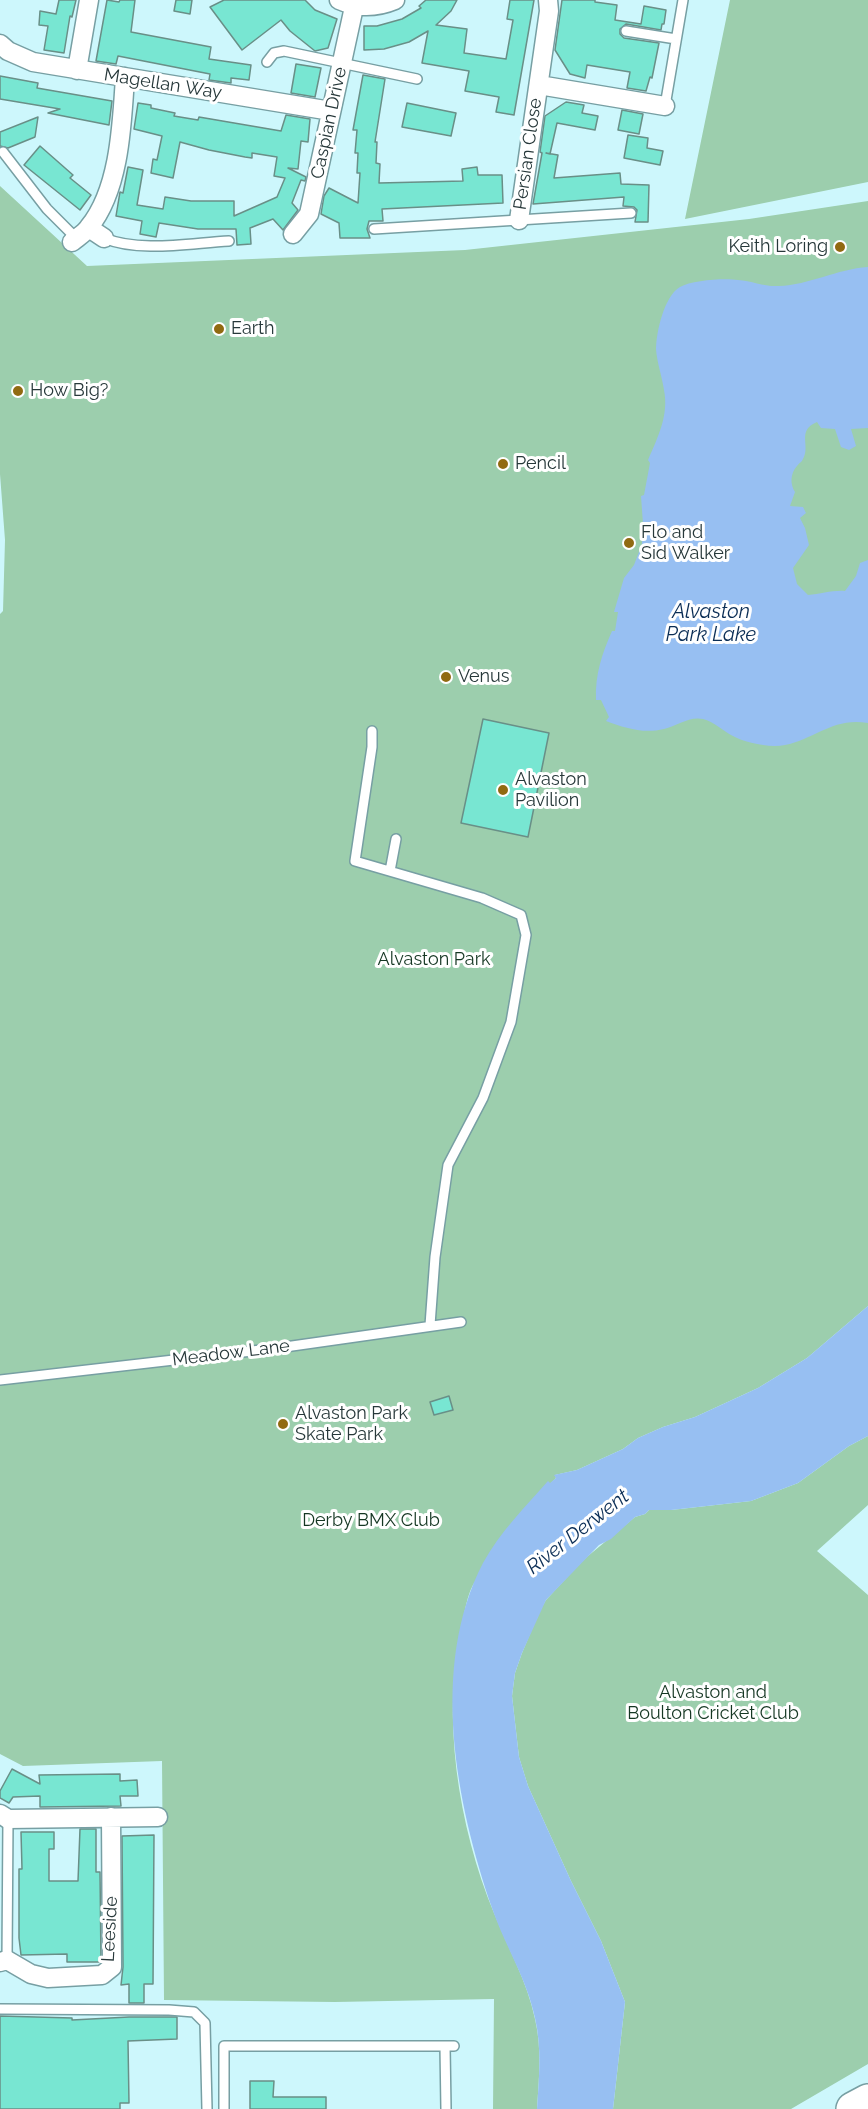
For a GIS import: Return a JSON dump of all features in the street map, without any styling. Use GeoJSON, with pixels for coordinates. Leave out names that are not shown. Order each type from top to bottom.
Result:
{"type":"FeatureCollection","features":[{"type":"Feature","properties":{"kind":"highway"},"geometry":{"type":"LineString","coordinates":[[854,2109],[868,2102]]}},
{"type":"Feature","properties":{"kind":"street"},"geometry":{"type":"LineString","coordinates":[[77,70],[89,0]]}},
{"type":"Feature","properties":{"kind":"street"},"geometry":{"type":"LineString","coordinates":[[346,3],[385,4],[395,0]]}},
{"type":"Feature","properties":{"kind":"street","name":"Persian Close"},"geometry":{"type":"LineString","coordinates":[[519,220],[549,11],[548,0]]}},
{"type":"Feature","properties":{"kind":"street","name":"Caspian Drive"},"geometry":{"type":"LineString","coordinates":[[293,234],[309,214],[342,63],[346,3]]}},
{"type":"Feature","properties":{"kind":"street","name":"Magellan Way"},"geometry":{"type":"LineString","coordinates":[[0,44],[8,51],[33,62],[331,111]]}},
{"type":"Feature","properties":{"kind":"street"},"geometry":{"type":"LineString","coordinates":[[79,236],[100,210],[113,175],[121,136],[125,77]]}},
{"type":"Feature","properties":{"kind":"street","name":"Persian Close"},"geometry":{"type":"LineString","coordinates":[[538,85],[665,106]]}},
{"type":"Feature","properties":{"kind":"street"},"geometry":{"type":"LineString","coordinates":[[79,236],[104,238]]}},
{"type":"Feature","properties":{"kind":"street"},"geometry":{"type":"LineString","coordinates":[[4,1816],[158,1817]]}},
{"type":"Feature","properties":{"kind":"street","name":"Leeside"},"geometry":{"type":"LineString","coordinates":[[3,1961],[31,1974],[48,1978],[102,1975],[112,1967],[111,1817]]}},
{"type":"Feature","properties":{"kind":"lane"},"geometry":{"type":"LineString","coordinates":[[665,106],[683,0]]}},
{"type":"Feature","properties":{"kind":"lane"},"geometry":{"type":"LineString","coordinates":[[626,31],[676,39]]}},
{"type":"Feature","properties":{"kind":"lane"},"geometry":{"type":"LineString","coordinates":[[267,62],[274,53],[284,51],[417,79]]}},
{"type":"Feature","properties":{"kind":"lane"},"geometry":{"type":"LineString","coordinates":[[3,152],[47,209],[79,236]]}},
{"type":"Feature","properties":{"kind":"lane","name":"Persian Close"},"geometry":{"type":"LineString","coordinates":[[519,220],[631,213]]}},
{"type":"Feature","properties":{"kind":"lane"},"geometry":{"type":"LineString","coordinates":[[374,229],[519,220]]}},
{"type":"Feature","properties":{"kind":"lane"},"geometry":{"type":"LineString","coordinates":[[104,238],[138,246],[229,242]]}},
{"type":"Feature","properties":{"kind":"lane"},"geometry":{"type":"LineString","coordinates":[[372,731],[372,747],[355,861],[482,898],[521,915],[526,935],[511,1022],[483,1098],[448,1165],[435,1257],[429,1325]]}},
{"type":"Feature","properties":{"kind":"lane"},"geometry":{"type":"LineString","coordinates":[[390,871],[396,839]]}},
{"type":"Feature","properties":{"kind":"lane","name":"Meadow Lane"},"geometry":{"type":"LineString","coordinates":[[0,1380],[278,1348],[461,1322]]}},
{"type":"Feature","properties":{"kind":"lane"},"geometry":{"type":"LineString","coordinates":[[3,1961],[4,1816]]}},
{"type":"Feature","properties":{"kind":"lane"},"geometry":{"type":"LineString","coordinates":[[0,2009],[194,2012],[205,2024],[207,2109]]}},
{"type":"Feature","properties":{"kind":"lane"},"geometry":{"type":"LineString","coordinates":[[224,2109],[224,2046],[449,2046],[446,2109]]}},
{"type":"Feature","properties":{"kind":"green space"},"geometry":{"type":"Polygon","coordinates":[[[730,0],[868,0],[868,182],[685,219],[730,0]]]}},
{"type":"Feature","properties":{"kind":"green space","name":"Alvaston Park"},"geometry":{"type":"Polygon","coordinates":[[[0,186],[87,266],[465,250],[749,219],[868,201],[868,1306],[807,1358],[758,1388],[695,1417],[638,1438],[623,1449],[577,1470],[555,1475],[556,1478],[471,1589],[456,1659],[453,1696],[453,1733],[457,1770],[463,1808],[481,1879],[532,2005],[539,2052],[537,2109],[493,2109],[494,1999],[335,2002],[164,2000],[162,1761],[23,1766],[0,1754],[0,614],[3,611],[5,540],[0,474],[0,186]]]}},
{"type":"Feature","properties":{"kind":"green space","name":"Alvaston and Boulton Cricket Club"},"geometry":{"type":"Polygon","coordinates":[[[868,1436],[868,1505],[817,1551],[868,1595],[868,2064],[791,2109],[613,2109],[625,2002],[601,1941],[528,1786],[519,1757],[512,1696],[515,1673],[522,1653],[546,1600],[582,1561],[635,1517],[649,1510],[671,1510],[751,1501],[798,1483],[849,1446],[868,1436]]]}},
{"type":"Feature","properties":{"kind":"water","name":"Alvaston Park Lake"},"geometry":{"type":"Polygon","coordinates":[[[868,267],[868,428],[851,429],[856,446],[849,450],[841,447],[835,429],[821,428],[817,422],[807,430],[805,454],[792,476],[792,486],[795,492],[790,506],[803,507],[806,513],[800,518],[809,545],[793,568],[797,584],[808,595],[845,591],[856,576],[860,563],[868,560],[868,723],[844,723],[796,742],[772,746],[743,740],[698,718],[664,729],[649,731],[627,728],[606,721],[609,717],[601,700],[596,700],[600,664],[612,631],[615,631],[618,612],[614,612],[624,578],[634,565],[642,544],[641,496],[644,495],[650,463],[648,460],[664,417],[665,399],[656,342],[665,306],[680,287],[700,281],[732,279],[779,286],[868,267]]]}},
{"type":"Feature","properties":{"kind":"water","name":"River Derwent"},"geometry":{"type":"Polygon","coordinates":[[[868,1306],[868,1436],[849,1446],[798,1483],[751,1501],[671,1510],[649,1510],[635,1517],[611,1539],[599,1545],[546,1600],[522,1653],[515,1673],[512,1696],[519,1757],[528,1786],[601,1941],[625,2002],[613,2109],[537,2109],[539,2052],[535,2018],[527,1990],[492,1908],[479,1867],[459,1780],[454,1735],[453,1690],[457,1646],[466,1603],[483,1563],[505,1530],[548,1481],[550,1483],[556,1478],[554,1475],[577,1470],[623,1449],[638,1438],[695,1417],[758,1388],[807,1358],[868,1306]]]}},
{"type":"Feature","properties":{"kind":"building"},"geometry":{"type":"Polygon","coordinates":[[[59,0],[76,0],[72,17],[70,16],[64,53],[44,50],[48,26],[39,25],[40,11],[56,14],[59,0]]]}},
{"type":"Feature","properties":{"kind":"building"},"geometry":{"type":"Polygon","coordinates":[[[107,0],[119,2],[120,0],[135,0],[131,32],[211,47],[209,59],[251,65],[249,80],[231,78],[231,83],[209,80],[210,74],[118,56],[116,64],[96,61],[107,0]]]}},
{"type":"Feature","properties":{"kind":"building"},"geometry":{"type":"Polygon","coordinates":[[[176,0],[192,0],[190,14],[174,11],[176,0]]]}},
{"type":"Feature","properties":{"kind":"building"},"geometry":{"type":"Polygon","coordinates":[[[224,0],[305,0],[315,10],[337,19],[328,48],[315,51],[290,31],[281,20],[242,50],[210,7],[224,0]]]}},
{"type":"Feature","properties":{"kind":"building"},"geometry":{"type":"Polygon","coordinates":[[[426,0],[457,0],[451,11],[436,25],[467,29],[464,53],[506,59],[513,20],[507,19],[510,0],[534,0],[514,115],[496,112],[499,97],[465,91],[469,71],[422,63],[428,31],[409,42],[384,49],[364,50],[364,26],[377,26],[402,19],[421,8],[419,6],[426,0]]]}},
{"type":"Feature","properties":{"kind":"building"},"geometry":{"type":"Polygon","coordinates":[[[562,0],[595,0],[595,2],[617,5],[615,20],[641,24],[644,6],[666,10],[661,30],[626,24],[620,29],[620,34],[624,38],[659,43],[652,78],[650,77],[646,91],[627,88],[630,72],[587,65],[585,78],[570,74],[555,50],[562,0]]]}},
{"type":"Feature","properties":{"kind":"building"},"geometry":{"type":"Polygon","coordinates":[[[296,64],[321,68],[315,97],[291,93],[296,64]]]}},
{"type":"Feature","properties":{"kind":"building"},"geometry":{"type":"Polygon","coordinates":[[[363,75],[385,79],[375,142],[377,142],[376,163],[380,164],[379,183],[463,181],[462,169],[477,167],[478,175],[502,175],[503,203],[382,209],[383,221],[369,221],[367,229],[370,238],[340,238],[339,223],[321,214],[324,196],[329,188],[358,203],[360,173],[357,173],[358,153],[355,153],[357,130],[353,130],[363,75]]]}},
{"type":"Feature","properties":{"kind":"building"},"geometry":{"type":"Polygon","coordinates":[[[0,76],[38,83],[37,88],[112,101],[109,125],[48,113],[60,109],[0,99],[0,76]]]}},
{"type":"Feature","properties":{"kind":"building"},"geometry":{"type":"Polygon","coordinates":[[[566,102],[584,105],[582,113],[598,116],[595,130],[557,123],[550,154],[558,155],[554,178],[620,173],[621,184],[649,185],[648,222],[635,222],[637,210],[634,207],[623,206],[624,197],[533,204],[542,153],[540,152],[545,116],[566,102]]]}},
{"type":"Feature","properties":{"kind":"building"},"geometry":{"type":"Polygon","coordinates":[[[138,103],[175,113],[174,116],[198,120],[199,117],[281,131],[286,115],[310,119],[308,142],[301,141],[298,169],[288,168],[306,177],[305,181],[301,180],[292,203],[298,210],[283,230],[273,219],[250,228],[251,244],[237,245],[236,229],[198,229],[159,223],[156,237],[140,234],[142,221],[116,216],[120,192],[123,193],[128,167],[143,170],[137,205],[163,209],[165,197],[191,201],[234,201],[234,216],[277,197],[285,178],[274,176],[277,157],[252,153],[252,158],[245,157],[180,142],[173,178],[151,173],[153,159],[157,160],[162,136],[134,129],[138,103]]]}},
{"type":"Feature","properties":{"kind":"building"},"geometry":{"type":"Polygon","coordinates":[[[407,103],[456,113],[451,136],[402,127],[407,103]]]}},
{"type":"Feature","properties":{"kind":"building"},"geometry":{"type":"Polygon","coordinates":[[[622,110],[643,114],[639,134],[618,130],[622,110]]]}},
{"type":"Feature","properties":{"kind":"building"},"geometry":{"type":"Polygon","coordinates":[[[38,117],[35,137],[8,148],[0,146],[0,132],[38,117]]]}},
{"type":"Feature","properties":{"kind":"building"},"geometry":{"type":"Polygon","coordinates":[[[628,135],[648,138],[647,148],[663,151],[660,165],[624,158],[628,135]]]}},
{"type":"Feature","properties":{"kind":"building"},"geometry":{"type":"Polygon","coordinates":[[[40,146],[73,175],[70,178],[91,195],[80,210],[24,165],[40,146]]]}},
{"type":"Feature","properties":{"kind":"building","name":"Alvaston Pavilion"},"geometry":{"type":"Polygon","coordinates":[[[483,719],[549,733],[528,837],[461,823],[483,719]]]}},
{"type":"Feature","properties":{"kind":"building"},"geometry":{"type":"Polygon","coordinates":[[[449,1396],[453,1410],[434,1415],[430,1402],[449,1396]]]}},
{"type":"Feature","properties":{"kind":"building"},"geometry":{"type":"Polygon","coordinates":[[[12,1769],[40,1784],[39,1775],[120,1774],[120,1781],[137,1780],[138,1796],[120,1796],[121,1806],[40,1807],[40,1796],[13,1797],[9,1803],[0,1798],[0,1791],[12,1769]]]}},
{"type":"Feature","properties":{"kind":"building"},"geometry":{"type":"Polygon","coordinates":[[[80,1829],[96,1829],[96,1872],[100,1872],[101,1962],[67,1962],[67,1954],[21,1955],[19,1869],[22,1869],[21,1832],[54,1832],[54,1849],[49,1849],[49,1881],[78,1881],[80,1829]]]}},
{"type":"Feature","properties":{"kind":"building"},"geometry":{"type":"Polygon","coordinates":[[[154,1835],[153,1984],[144,1984],[144,2003],[129,2003],[129,1984],[121,1985],[123,1967],[122,1836],[154,1835]]]}},
{"type":"Feature","properties":{"kind":"building"},"geometry":{"type":"Polygon","coordinates":[[[0,2016],[72,2018],[72,2020],[177,2017],[177,2039],[128,2041],[129,2103],[120,2103],[120,2109],[0,2109],[0,2016]]]}},
{"type":"Feature","properties":{"kind":"building"},"geometry":{"type":"Polygon","coordinates":[[[250,2081],[274,2081],[273,2097],[326,2097],[326,2109],[250,2109],[250,2081]]]}},
{"type":"Feature","properties":{"kind":"place","name":"Keith Loring"},"geometry":{"type":"Point","coordinates":[840,247]}},
{"type":"Feature","properties":{"kind":"place","name":"Earth"},"geometry":{"type":"Point","coordinates":[219,329]}},
{"type":"Feature","properties":{"kind":"place","name":"How Big?"},"geometry":{"type":"Point","coordinates":[18,391]}},
{"type":"Feature","properties":{"kind":"place","name":"Pencil"},"geometry":{"type":"Point","coordinates":[503,464]}},
{"type":"Feature","properties":{"kind":"place","name":"Flo and Sid Walker"},"geometry":{"type":"Point","coordinates":[629,543]}},
{"type":"Feature","properties":{"kind":"place","name":"Venus"},"geometry":{"type":"Point","coordinates":[446,677]}},
{"type":"Feature","properties":{"kind":"place","name":"Alvaston Pavilion"},"geometry":{"type":"Point","coordinates":[503,790]}},
{"type":"Feature","properties":{"kind":"place","name":"Alvaston Park Skate Park"},"geometry":{"type":"Point","coordinates":[283,1424]}},
{"type":"Feature","properties":{"kind":"park label","name":"Derby BMX Club"},"geometry":{"type":"Point","coordinates":[371,1521]}}]}
